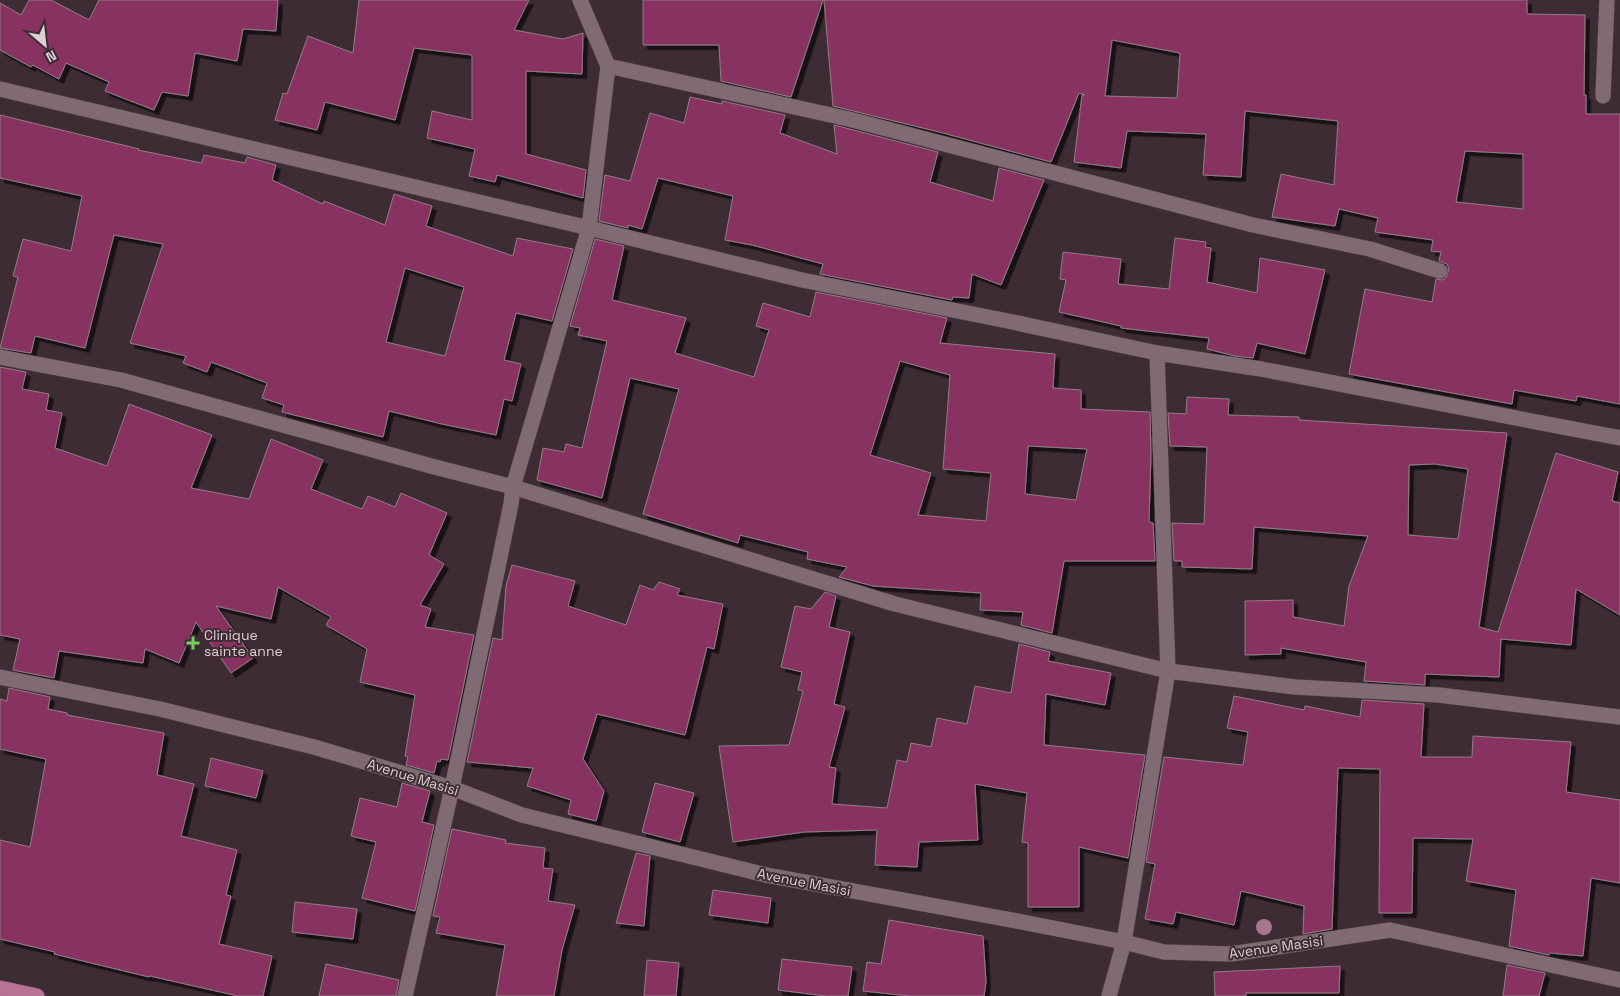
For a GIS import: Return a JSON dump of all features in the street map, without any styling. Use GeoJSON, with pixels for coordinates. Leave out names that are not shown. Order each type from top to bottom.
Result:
{"type":"FeatureCollection","features":[{"type":"Feature","properties":{"kind":"highway"},"geometry":{"type":"LineString","coordinates":[[0,988],[36,996]]}},
{"type":"Feature","properties":{"kind":"street"},"geometry":{"type":"LineString","coordinates":[[405,996],[452,788],[511,504],[513,486],[589,228],[608,66],[580,0]]}},
{"type":"Feature","properties":{"kind":"street"},"geometry":{"type":"LineString","coordinates":[[1603,96],[1607,0]]}},
{"type":"Feature","properties":{"kind":"street"},"geometry":{"type":"LineString","coordinates":[[608,66],[849,119],[1253,225],[1370,249],[1440,271]]}},
{"type":"Feature","properties":{"kind":"street"},"geometry":{"type":"LineString","coordinates":[[0,89],[802,280],[1157,353],[1271,371],[1620,438]]}},
{"type":"Feature","properties":{"kind":"street"},"geometry":{"type":"LineString","coordinates":[[1109,996],[1124,942],[1168,671],[1157,353]]}},
{"type":"Feature","properties":{"kind":"street"},"geometry":{"type":"LineString","coordinates":[[0,356],[121,380],[513,486],[895,604],[1168,671],[1295,687],[1439,695],[1620,718]]}},
{"type":"Feature","properties":{"kind":"street","name":"Avenue Masisi"},"geometry":{"type":"LineString","coordinates":[[0,677],[160,709],[314,747],[452,788],[522,815],[766,875],[1017,921],[1124,942],[1164,952],[1231,954],[1390,930],[1620,980]]}},
{"type":"Feature","properties":{"kind":"building"},"geometry":{"type":"Polygon","coordinates":[[[29,0],[51,0],[89,20],[99,0],[278,0],[276,31],[243,29],[237,61],[195,53],[188,96],[162,92],[154,110],[105,91],[109,82],[66,63],[59,79],[33,65],[31,67],[0,50],[0,3],[21,15],[29,0]]]}},
{"type":"Feature","properties":{"kind":"building"},"geometry":{"type":"Polygon","coordinates":[[[359,0],[529,0],[514,30],[563,39],[583,33],[582,74],[526,71],[526,154],[586,170],[583,198],[497,175],[495,182],[469,176],[475,149],[427,138],[432,111],[472,120],[472,55],[414,48],[395,120],[325,102],[317,130],[275,120],[283,93],[287,94],[308,36],[353,53],[359,0]]]}},
{"type":"Feature","properties":{"kind":"building"},"geometry":{"type":"Polygon","coordinates":[[[643,0],[823,0],[791,97],[721,81],[719,45],[643,45],[643,0]]]}},
{"type":"Feature","properties":{"kind":"building"},"geometry":{"type":"Polygon","coordinates":[[[824,0],[1527,0],[1527,14],[1585,15],[1584,95],[1586,95],[1586,114],[1620,114],[1620,404],[1577,396],[1576,401],[1514,390],[1512,404],[1349,374],[1365,289],[1432,302],[1436,279],[1442,280],[1446,278],[1449,269],[1447,264],[1439,261],[1441,252],[1431,251],[1433,240],[1375,232],[1378,218],[1339,209],[1335,226],[1272,217],[1281,174],[1334,185],[1338,121],[1245,111],[1241,177],[1203,175],[1206,134],[1127,131],[1121,168],[1074,162],[1082,95],[1085,95],[1079,93],[1051,162],[833,106],[824,0]],[[1112,40],[1105,96],[1177,98],[1180,53],[1112,40]],[[1465,151],[1456,202],[1523,209],[1523,154],[1465,151]]]}},
{"type":"Feature","properties":{"kind":"building"},"geometry":{"type":"Polygon","coordinates":[[[690,97],[722,104],[722,101],[785,115],[780,133],[837,154],[834,125],[938,152],[930,182],[993,201],[999,168],[1044,180],[1001,285],[972,274],[969,298],[953,297],[952,300],[820,274],[823,264],[752,245],[725,240],[733,196],[658,178],[642,229],[628,225],[628,228],[599,221],[605,175],[630,181],[650,113],[684,123],[690,97]]]}},
{"type":"Feature","properties":{"kind":"building"},"geometry":{"type":"Polygon","coordinates":[[[0,115],[138,150],[202,163],[204,155],[245,163],[247,157],[276,165],[272,180],[323,204],[324,201],[385,225],[394,194],[432,206],[426,226],[513,256],[517,238],[573,249],[552,321],[516,313],[504,360],[521,364],[512,401],[504,399],[496,435],[389,411],[383,437],[282,412],[284,405],[262,398],[267,383],[211,362],[207,372],[183,363],[186,356],[130,343],[163,244],[114,235],[85,348],[35,336],[31,353],[0,348],[18,277],[13,276],[23,239],[71,251],[82,196],[0,178],[0,115]],[[405,268],[386,342],[445,356],[464,287],[405,268]]]}},
{"type":"Feature","properties":{"kind":"building"},"geometry":{"type":"Polygon","coordinates":[[[1175,238],[1206,242],[1205,247],[1211,248],[1207,282],[1257,293],[1260,258],[1325,270],[1305,354],[1257,343],[1253,358],[1235,356],[1207,349],[1209,338],[1121,328],[1121,326],[1059,312],[1066,280],[1060,279],[1063,252],[1121,259],[1118,284],[1169,289],[1175,238]]]}},
{"type":"Feature","properties":{"kind":"building"},"geometry":{"type":"Polygon","coordinates":[[[595,239],[624,246],[612,300],[686,318],[675,353],[754,377],[769,330],[756,326],[763,303],[810,317],[816,292],[947,318],[940,343],[1055,354],[1053,388],[1081,390],[1081,409],[1150,412],[1149,522],[1153,523],[1155,561],[1064,561],[1052,633],[1021,625],[1023,612],[980,610],[981,593],[873,586],[839,577],[847,567],[807,559],[808,552],[740,535],[738,543],[643,514],[679,389],[630,378],[602,498],[537,480],[543,448],[564,452],[566,444],[582,448],[607,341],[578,335],[580,328],[570,326],[595,239]],[[900,361],[870,455],[931,473],[918,515],[986,521],[991,473],[943,469],[950,375],[900,361]],[[1028,446],[1025,494],[1076,500],[1087,449],[1028,446]]]}},
{"type":"Feature","properties":{"kind":"building"},"geometry":{"type":"Polygon","coordinates":[[[0,367],[26,372],[22,389],[49,394],[46,410],[62,413],[55,448],[107,466],[129,404],[212,435],[191,488],[249,499],[271,439],[323,460],[311,489],[362,509],[368,496],[395,507],[401,493],[447,513],[429,555],[444,564],[420,605],[431,609],[425,627],[474,635],[448,760],[441,759],[440,762],[437,761],[434,773],[406,765],[408,757],[405,756],[415,695],[360,682],[367,649],[326,625],[331,617],[278,587],[271,619],[216,606],[253,658],[231,673],[196,622],[179,663],[145,649],[143,663],[59,651],[54,678],[13,670],[20,639],[0,635],[0,367]]]}},
{"type":"Feature","properties":{"kind":"building"},"geometry":{"type":"Polygon","coordinates":[[[1187,397],[1229,399],[1228,415],[1299,417],[1299,420],[1507,433],[1479,627],[1498,632],[1556,453],[1618,472],[1612,501],[1620,503],[1620,615],[1576,589],[1571,645],[1501,639],[1499,677],[1425,674],[1425,685],[1364,681],[1366,662],[1281,648],[1281,654],[1245,655],[1245,601],[1293,600],[1293,617],[1344,626],[1349,586],[1368,536],[1254,527],[1252,569],[1182,567],[1182,561],[1174,561],[1172,523],[1204,524],[1207,447],[1170,446],[1168,413],[1186,414],[1187,397]],[[1435,464],[1409,465],[1408,535],[1458,539],[1468,469],[1435,464]]]}},
{"type":"Feature","properties":{"kind":"building"},"geometry":{"type":"Polygon","coordinates":[[[512,565],[575,581],[568,606],[626,625],[640,585],[653,590],[659,582],[680,589],[677,595],[723,604],[714,649],[707,647],[685,735],[597,714],[583,759],[604,791],[596,821],[568,814],[571,800],[527,786],[533,768],[467,762],[493,638],[502,640],[506,586],[512,565]]]}},
{"type":"Feature","properties":{"kind":"building"},"geometry":{"type":"Polygon","coordinates":[[[825,592],[836,596],[829,627],[850,632],[834,704],[845,707],[829,767],[836,768],[832,804],[887,808],[897,760],[907,762],[911,743],[931,747],[937,718],[967,724],[975,686],[1011,693],[1019,644],[1050,652],[1048,661],[1111,673],[1105,705],[1046,694],[1044,745],[1145,755],[1128,858],[1079,847],[1079,907],[1028,907],[1028,843],[1022,842],[1027,793],[975,784],[978,840],[919,842],[917,867],[875,865],[877,830],[804,832],[733,842],[719,746],[789,745],[803,691],[798,690],[802,672],[781,667],[795,606],[811,609],[825,592]]]}},
{"type":"Feature","properties":{"kind":"building"},"geometry":{"type":"Polygon","coordinates":[[[9,688],[50,697],[48,709],[67,713],[67,715],[164,733],[157,775],[194,784],[181,836],[237,850],[226,895],[231,896],[219,944],[272,956],[263,996],[238,996],[149,977],[0,939],[0,840],[30,847],[46,759],[0,749],[0,699],[7,701],[9,688]]]}},
{"type":"Feature","properties":{"kind":"building"},"geometry":{"type":"Polygon","coordinates":[[[1234,696],[1304,710],[1305,706],[1360,717],[1362,700],[1424,704],[1421,757],[1472,757],[1473,736],[1571,742],[1566,792],[1620,800],[1620,883],[1591,878],[1583,956],[1550,953],[1549,955],[1509,946],[1516,890],[1466,881],[1473,839],[1413,838],[1412,913],[1379,913],[1380,769],[1338,768],[1332,929],[1303,934],[1304,906],[1241,891],[1234,925],[1176,912],[1173,924],[1145,919],[1155,864],[1146,862],[1164,757],[1243,765],[1248,732],[1227,728],[1234,696]]]}},
{"type":"Feature","properties":{"kind":"building"},"geometry":{"type":"Polygon","coordinates":[[[211,758],[263,771],[256,798],[205,786],[211,758]]]}},
{"type":"Feature","properties":{"kind":"building"},"geometry":{"type":"Polygon","coordinates":[[[402,783],[430,791],[422,822],[434,825],[415,911],[362,898],[376,842],[351,836],[360,798],[397,807],[402,783]]]}},
{"type":"Feature","properties":{"kind":"building"},"geometry":{"type":"Polygon","coordinates":[[[655,783],[694,793],[680,842],[642,832],[655,783]]]}},
{"type":"Feature","properties":{"kind":"building"},"geometry":{"type":"Polygon","coordinates":[[[452,829],[506,840],[505,843],[545,848],[543,868],[553,869],[548,901],[575,905],[562,950],[554,996],[496,996],[505,945],[436,933],[440,917],[433,916],[452,829]]]}},
{"type":"Feature","properties":{"kind":"building"},"geometry":{"type":"Polygon","coordinates":[[[636,853],[650,856],[644,926],[616,923],[636,853]]]}},
{"type":"Feature","properties":{"kind":"building"},"geometry":{"type":"Polygon","coordinates":[[[713,890],[771,898],[768,923],[709,915],[713,890]]]}},
{"type":"Feature","properties":{"kind":"building"},"geometry":{"type":"Polygon","coordinates":[[[295,902],[357,909],[353,939],[292,932],[295,902]]]}},
{"type":"Feature","properties":{"kind":"building"},"geometry":{"type":"Polygon","coordinates":[[[889,920],[983,936],[986,982],[984,996],[910,996],[863,991],[867,962],[881,964],[889,920]]]}},
{"type":"Feature","properties":{"kind":"building"},"geometry":{"type":"Polygon","coordinates":[[[782,959],[852,967],[848,996],[826,996],[778,990],[782,959]]]}},
{"type":"Feature","properties":{"kind":"building"},"geometry":{"type":"Polygon","coordinates":[[[647,960],[679,963],[676,996],[644,996],[647,960]]]}},
{"type":"Feature","properties":{"kind":"building"},"geometry":{"type":"Polygon","coordinates":[[[326,964],[399,980],[396,996],[319,996],[326,964]]]}},
{"type":"Feature","properties":{"kind":"building"},"geometry":{"type":"Polygon","coordinates":[[[1507,965],[1545,973],[1539,996],[1503,996],[1507,965]]]}},
{"type":"Feature","properties":{"kind":"building"},"geometry":{"type":"Polygon","coordinates":[[[1340,966],[1339,993],[1246,993],[1246,996],[1215,996],[1214,972],[1340,966]]]}},
{"type":"Feature","properties":{"kind":"place","name":"Clinique sainte anne"},"geometry":{"type":"Point","coordinates":[193,643]}}]}
